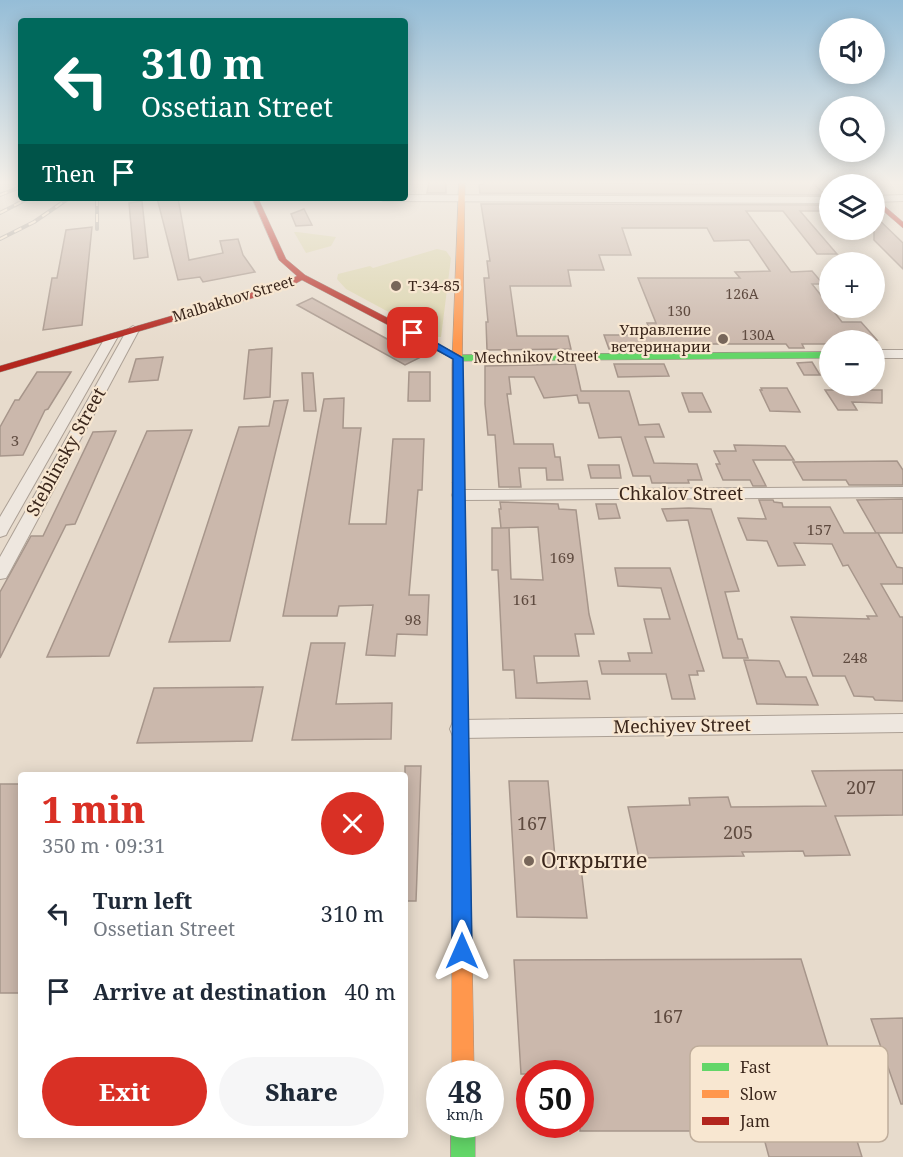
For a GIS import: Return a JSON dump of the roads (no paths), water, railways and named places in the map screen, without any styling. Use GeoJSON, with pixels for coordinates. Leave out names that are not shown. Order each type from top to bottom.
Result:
{"type":"FeatureCollection","features":[{"type":"Feature","properties":{"kind":"main road"},"geometry":{"type":"LineString","coordinates":[[273,236],[283,260],[302,277],[458,358]]}},
{"type":"Feature","properties":{"kind":"main road"},"geometry":{"type":"LineString","coordinates":[[462,236],[458,358],[463,1060]]}},
{"type":"Feature","properties":{"kind":"main road","name":"Malbakhov Street"},"geometry":{"type":"LineString","coordinates":[[0,369],[284,286],[302,277]]}},
{"type":"Feature","properties":{"kind":"main road","name":"Malbakhov Street"},"geometry":{"type":"LineString","coordinates":[[0,357],[276,280],[302,277]]}},
{"type":"Feature","properties":{"kind":"main road","name":"Mechnikov Street"},"geometry":{"type":"LineString","coordinates":[[458,358],[819,355]]}},
{"type":"Feature","properties":{"kind":"main road"},"geometry":{"type":"LineString","coordinates":[[463,1138],[463,1157]]}},
{"type":"Feature","properties":{"kind":"street","name":"Steblinsky Street"},"geometry":{"type":"LineString","coordinates":[[0,573],[133,330]]}},
{"type":"Feature","properties":{"kind":"street","name":"Steblinsky Street"},"geometry":{"type":"LineString","coordinates":[[0,531],[111,338]]}},
{"type":"Feature","properties":{"kind":"street"},"geometry":{"type":"LineString","coordinates":[[885,354],[903,354]]}},
{"type":"Feature","properties":{"kind":"street","name":"Chkalov Street"},"geometry":{"type":"LineString","coordinates":[[460,495],[903,492]]}},
{"type":"Feature","properties":{"kind":"street","name":"Mechiyev Street"},"geometry":{"type":"LineString","coordinates":[[461,729],[903,723]]}},
{"type":"Feature","properties":{"kind":"railway"},"geometry":{"type":"LineString","coordinates":[[0,239],[6,236]]}},
{"type":"Feature","properties":{"kind":"place","name":"Т-34-85"},"geometry":{"type":"Point","coordinates":[396,286]}},
{"type":"Feature","properties":{"kind":"place","name":"Управление ветеринарии"},"geometry":{"type":"Point","coordinates":[723,339]}},
{"type":"Feature","properties":{"kind":"place","name":"Открытие"},"geometry":{"type":"Point","coordinates":[529,861]}}]}
